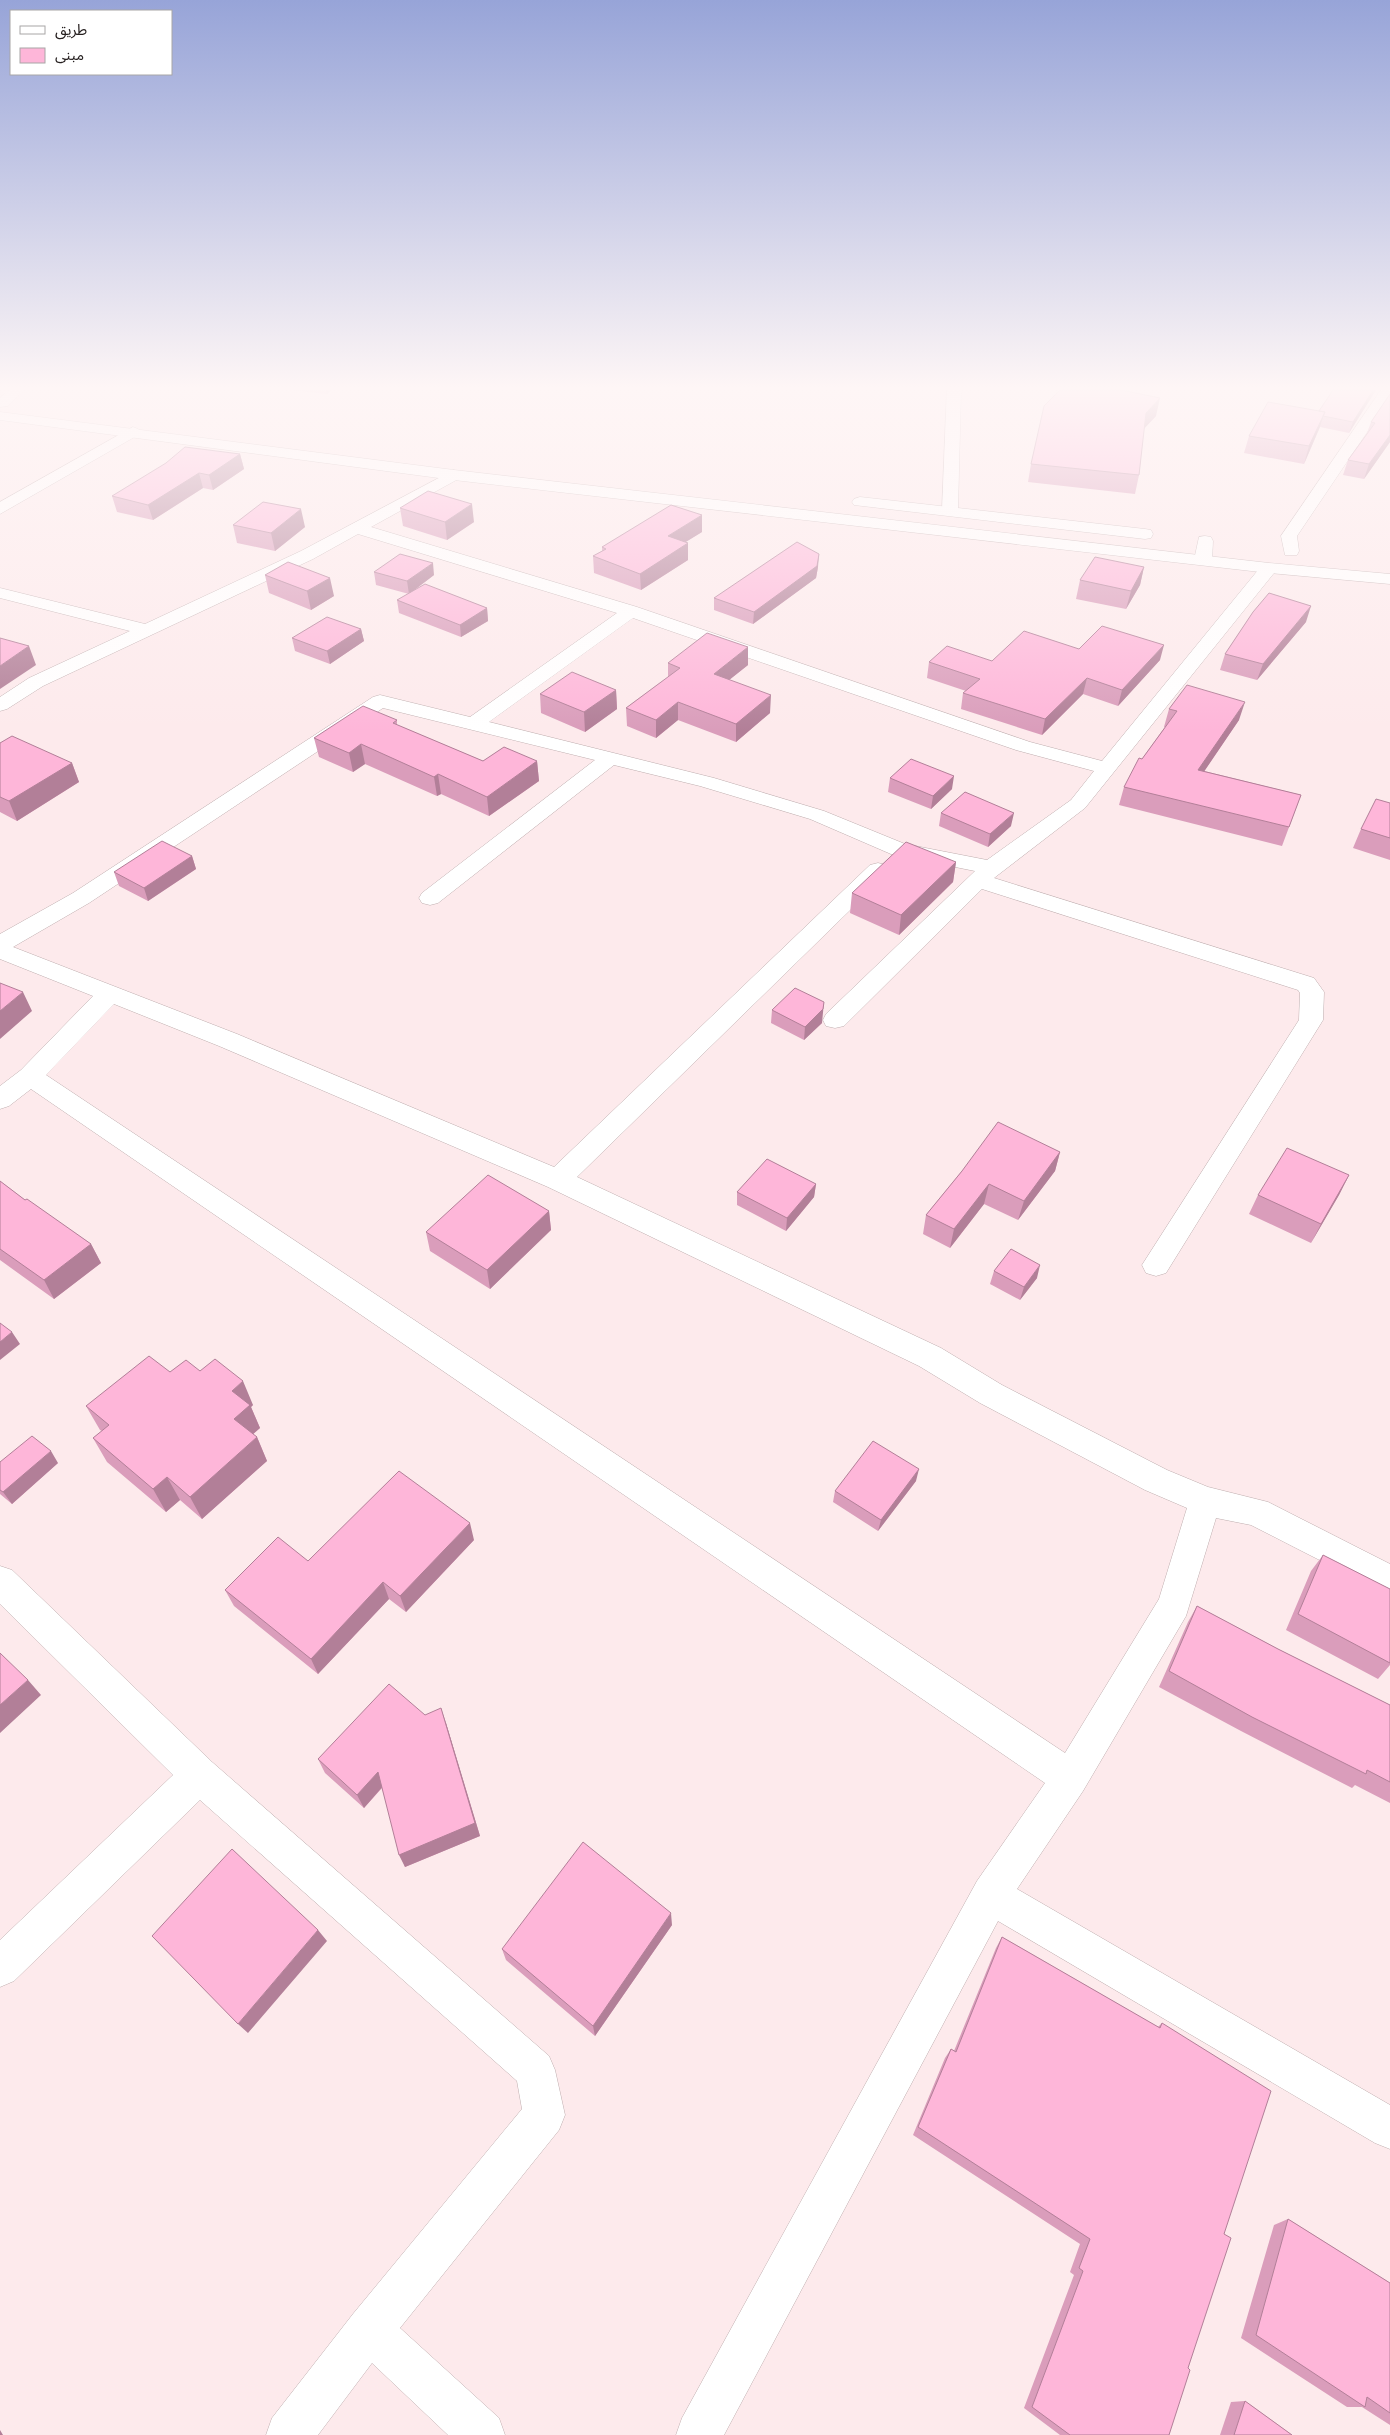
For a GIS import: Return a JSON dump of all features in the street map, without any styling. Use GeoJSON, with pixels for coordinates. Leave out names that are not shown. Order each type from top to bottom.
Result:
{"type":"FeatureCollection","features":[{"type":"Feature","properties":{"kind":"main road"},"geometry":{"type":"LineString","coordinates":[[0,705],[36,682],[307,554],[401,504]]}},
{"type":"Feature","properties":{"kind":"main road"},"geometry":{"type":"LineString","coordinates":[[706,504],[1203,560],[1270,558],[1390,579]]}},
{"type":"Feature","properties":{"kind":"main road"},"geometry":{"type":"LineString","coordinates":[[878,504],[1156,536]]}},
{"type":"Feature","properties":{"kind":"main road"},"geometry":{"type":"LineString","coordinates":[[950,504],[950,511]]}},
{"type":"Feature","properties":{"kind":"main road"},"geometry":{"type":"LineString","coordinates":[[1291,551],[1288,536],[1310,504]]}},
{"type":"Feature","properties":{"kind":"main road"},"geometry":{"type":"LineString","coordinates":[[356,528],[632,611],[1023,746],[1108,769]]}},
{"type":"Feature","properties":{"kind":"main road"},"geometry":{"type":"LineString","coordinates":[[1186,539],[1224,543]]}},
{"type":"Feature","properties":{"kind":"main road"},"geometry":{"type":"LineString","coordinates":[[1203,560],[1206,541]]}},
{"type":"Feature","properties":{"kind":"main road"},"geometry":{"type":"LineString","coordinates":[[835,1020],[985,875],[1078,804],[1108,769],[1270,558],[1291,551],[1311,553]]}},
{"type":"Feature","properties":{"kind":"main road"},"geometry":{"type":"LineString","coordinates":[[0,593],[147,630]]}},
{"type":"Feature","properties":{"kind":"main road"},"geometry":{"type":"LineString","coordinates":[[473,724],[632,611]]}},
{"type":"Feature","properties":{"kind":"main road"},"geometry":{"type":"LineString","coordinates":[[0,944],[81,898],[380,701],[707,782],[818,815],[900,849],[985,875],[1306,984],[1312,992],[1311,1020],[1156,1265]]}},
{"type":"Feature","properties":{"kind":"main road"},"geometry":{"type":"LineString","coordinates":[[430,898],[611,758]]}},
{"type":"Feature","properties":{"kind":"main road"},"geometry":{"type":"LineString","coordinates":[[558,1180],[900,849]]}},
{"type":"Feature","properties":{"kind":"main road"},"geometry":{"type":"LineString","coordinates":[[0,950],[228,1040],[558,1180],[930,1357],[991,1394],[1147,1476],[1205,1501],[1257,1512],[1390,1581]]}},
{"type":"Feature","properties":{"kind":"main road"},"geometry":{"type":"LineString","coordinates":[[0,1100],[30,1076],[110,993]]}},
{"type":"Feature","properties":{"kind":"main road"},"geometry":{"type":"LineString","coordinates":[[30,1076],[1070,1778]]}},
{"type":"Feature","properties":{"kind":"main road"},"geometry":{"type":"LineString","coordinates":[[699,2435],[991,1895],[1070,1778],[1174,1605],[1205,1501]]}},
{"type":"Feature","properties":{"kind":"main road"},"geometry":{"type":"LineString","coordinates":[[0,1581],[200,1775],[535,2070],[544,2115],[369,2330],[289,2435]]}},
{"type":"Feature","properties":{"kind":"main road"},"geometry":{"type":"LineString","coordinates":[[0,1967],[200,1775]]}},
{"type":"Feature","properties":{"kind":"main road"},"geometry":{"type":"LineString","coordinates":[[991,1895],[1390,2128]]}},
{"type":"Feature","properties":{"kind":"main road"},"geometry":{"type":"LineString","coordinates":[[369,2330],[482,2435]]}},
{"type":"Feature","properties":{"kind":"building"},"geometry":{"type":"Polygon","coordinates":[[[261,504],[301,509],[271,533],[233,525],[261,504]]]}},
{"type":"Feature","properties":{"kind":"building"},"geometry":{"type":"Polygon","coordinates":[[[407,504],[472,504],[445,522],[400,508],[407,504]]]}},
{"type":"Feature","properties":{"kind":"building"},"geometry":{"type":"Polygon","coordinates":[[[671,505],[702,515],[668,536],[688,543],[640,574],[593,556],[606,549],[602,547],[671,505]]]}},
{"type":"Feature","properties":{"kind":"building"},"geometry":{"type":"Polygon","coordinates":[[[797,542],[819,554],[817,566],[754,612],[714,598],[797,542]]]}},
{"type":"Feature","properties":{"kind":"building"},"geometry":{"type":"Polygon","coordinates":[[[400,554],[433,563],[407,581],[374,572],[400,554]]]}},
{"type":"Feature","properties":{"kind":"building"},"geometry":{"type":"Polygon","coordinates":[[[1095,557],[1144,567],[1131,591],[1080,580],[1095,557]]]}},
{"type":"Feature","properties":{"kind":"building"},"geometry":{"type":"Polygon","coordinates":[[[288,562],[330,578],[307,591],[265,575],[288,562]]]}},
{"type":"Feature","properties":{"kind":"building"},"geometry":{"type":"Polygon","coordinates":[[[425,584],[487,608],[460,625],[397,600],[425,584]]]}},
{"type":"Feature","properties":{"kind":"building"},"geometry":{"type":"Polygon","coordinates":[[[1269,593],[1311,606],[1263,664],[1225,654],[1253,612],[1269,593]]]}},
{"type":"Feature","properties":{"kind":"building"},"geometry":{"type":"Polygon","coordinates":[[[327,617],[361,629],[327,651],[292,638],[327,617]]]}},
{"type":"Feature","properties":{"kind":"building"},"geometry":{"type":"Polygon","coordinates":[[[1102,626],[1164,645],[1122,690],[1087,678],[1045,719],[963,693],[980,679],[929,662],[947,646],[992,661],[1024,631],[1079,649],[1102,626]]]}},
{"type":"Feature","properties":{"kind":"building"},"geometry":{"type":"Polygon","coordinates":[[[707,633],[748,647],[714,674],[771,695],[736,724],[678,702],[656,720],[626,708],[680,668],[668,663],[707,633]]]}},
{"type":"Feature","properties":{"kind":"building"},"geometry":{"type":"Polygon","coordinates":[[[0,638],[29,646],[0,666],[0,638]]]}},
{"type":"Feature","properties":{"kind":"building"},"geometry":{"type":"Polygon","coordinates":[[[572,672],[616,690],[584,712],[540,694],[572,672]]]}},
{"type":"Feature","properties":{"kind":"building"},"geometry":{"type":"Polygon","coordinates":[[[1187,685],[1245,702],[1198,770],[1301,795],[1289,827],[1124,787],[1139,758],[1142,759],[1177,711],[1169,709],[1187,685]]]}},
{"type":"Feature","properties":{"kind":"building"},"geometry":{"type":"Polygon","coordinates":[[[363,706],[397,720],[393,723],[483,761],[504,747],[537,761],[487,797],[438,774],[434,777],[361,744],[349,753],[314,738],[363,706]]]}},
{"type":"Feature","properties":{"kind":"building"},"geometry":{"type":"Polygon","coordinates":[[[12,736],[72,763],[9,801],[0,797],[0,743],[12,736]]]}},
{"type":"Feature","properties":{"kind":"building"},"geometry":{"type":"Polygon","coordinates":[[[911,759],[954,776],[933,796],[890,778],[911,759]]]}},
{"type":"Feature","properties":{"kind":"building"},"geometry":{"type":"Polygon","coordinates":[[[965,792],[1014,813],[990,834],[941,813],[965,792]]]}},
{"type":"Feature","properties":{"kind":"building"},"geometry":{"type":"Polygon","coordinates":[[[1376,799],[1390,803],[1390,838],[1361,829],[1376,799]]]}},
{"type":"Feature","properties":{"kind":"building"},"geometry":{"type":"Polygon","coordinates":[[[162,841],[192,856],[144,888],[114,872],[162,841]]]}},
{"type":"Feature","properties":{"kind":"building"},"geometry":{"type":"Polygon","coordinates":[[[906,842],[956,862],[901,915],[852,893],[906,842]]]}},
{"type":"Feature","properties":{"kind":"building"},"geometry":{"type":"Polygon","coordinates":[[[0,983],[23,992],[0,1011],[0,983]]]}},
{"type":"Feature","properties":{"kind":"building"},"geometry":{"type":"Polygon","coordinates":[[[795,988],[824,1002],[823,1009],[805,1027],[772,1010],[795,988]]]}},
{"type":"Feature","properties":{"kind":"building"},"geometry":{"type":"Polygon","coordinates":[[[998,1122],[1060,1152],[1024,1201],[989,1184],[954,1229],[926,1215],[962,1171],[998,1122]]]}},
{"type":"Feature","properties":{"kind":"building"},"geometry":{"type":"Polygon","coordinates":[[[1287,1148],[1349,1175],[1321,1224],[1258,1195],[1287,1148]]]}},
{"type":"Feature","properties":{"kind":"building"},"geometry":{"type":"Polygon","coordinates":[[[767,1159],[816,1184],[787,1218],[737,1192],[767,1159]]]}},
{"type":"Feature","properties":{"kind":"building"},"geometry":{"type":"Polygon","coordinates":[[[488,1175],[549,1211],[487,1270],[426,1232],[488,1175]]]}},
{"type":"Feature","properties":{"kind":"building"},"geometry":{"type":"Polygon","coordinates":[[[0,1181],[91,1244],[44,1280],[0,1249],[0,1181]]]}},
{"type":"Feature","properties":{"kind":"building"},"geometry":{"type":"Polygon","coordinates":[[[1011,1249],[1040,1265],[1024,1287],[994,1271],[1011,1249]]]}},
{"type":"Feature","properties":{"kind":"building"},"geometry":{"type":"Polygon","coordinates":[[[0,1323],[12,1332],[0,1342],[0,1323]]]}},
{"type":"Feature","properties":{"kind":"building"},"geometry":{"type":"Polygon","coordinates":[[[149,1356],[170,1372],[186,1360],[200,1371],[215,1359],[243,1381],[232,1391],[250,1405],[234,1419],[257,1437],[190,1497],[167,1477],[153,1489],[93,1438],[109,1425],[86,1406],[149,1356]]]}},
{"type":"Feature","properties":{"kind":"building"},"geometry":{"type":"Polygon","coordinates":[[[32,1436],[51,1451],[3,1492],[0,1490],[0,1462],[32,1436]]]}},
{"type":"Feature","properties":{"kind":"building"},"geometry":{"type":"Polygon","coordinates":[[[873,1441],[919,1469],[881,1520],[835,1491],[873,1441]]]}},
{"type":"Feature","properties":{"kind":"building"},"geometry":{"type":"Polygon","coordinates":[[[399,1471],[470,1523],[400,1596],[383,1582],[311,1659],[225,1590],[278,1537],[308,1561],[399,1471]]]}},
{"type":"Feature","properties":{"kind":"building"},"geometry":{"type":"Polygon","coordinates":[[[1323,1555],[1390,1589],[1390,1663],[1298,1614],[1323,1555]]]}},
{"type":"Feature","properties":{"kind":"building"},"geometry":{"type":"Polygon","coordinates":[[[1197,1606],[1390,1705],[1390,1782],[1367,1770],[1366,1774],[1252,1717],[1169,1671],[1197,1606]]]}},
{"type":"Feature","properties":{"kind":"building"},"geometry":{"type":"Polygon","coordinates":[[[0,1653],[28,1680],[0,1705],[0,1653]]]}},
{"type":"Feature","properties":{"kind":"building"},"geometry":{"type":"Polygon","coordinates":[[[389,1684],[425,1715],[441,1708],[475,1823],[399,1855],[378,1772],[357,1795],[318,1759],[389,1684]]]}},
{"type":"Feature","properties":{"kind":"building"},"geometry":{"type":"Polygon","coordinates":[[[583,1842],[671,1913],[593,2026],[502,1949],[583,1842]]]}},
{"type":"Feature","properties":{"kind":"building"},"geometry":{"type":"Polygon","coordinates":[[[232,1849],[318,1930],[238,2024],[152,1936],[232,1849]]]}},
{"type":"Feature","properties":{"kind":"building"},"geometry":{"type":"Polygon","coordinates":[[[1002,1937],[1160,2028],[1162,2023],[1271,2091],[1224,2234],[1231,2238],[1188,2368],[1190,2370],[1169,2435],[1070,2435],[1032,2407],[1083,2271],[1079,2268],[1090,2239],[918,2127],[951,2049],[956,2052],[1002,1937]]]}},
{"type":"Feature","properties":{"kind":"building"},"geometry":{"type":"Polygon","coordinates":[[[1288,2219],[1390,2283],[1390,2413],[1367,2397],[1365,2407],[1256,2335],[1288,2219]]]}},
{"type":"Feature","properties":{"kind":"building"},"geometry":{"type":"Polygon","coordinates":[[[1245,2401],[1292,2435],[1234,2435],[1245,2401]]]}}]}
